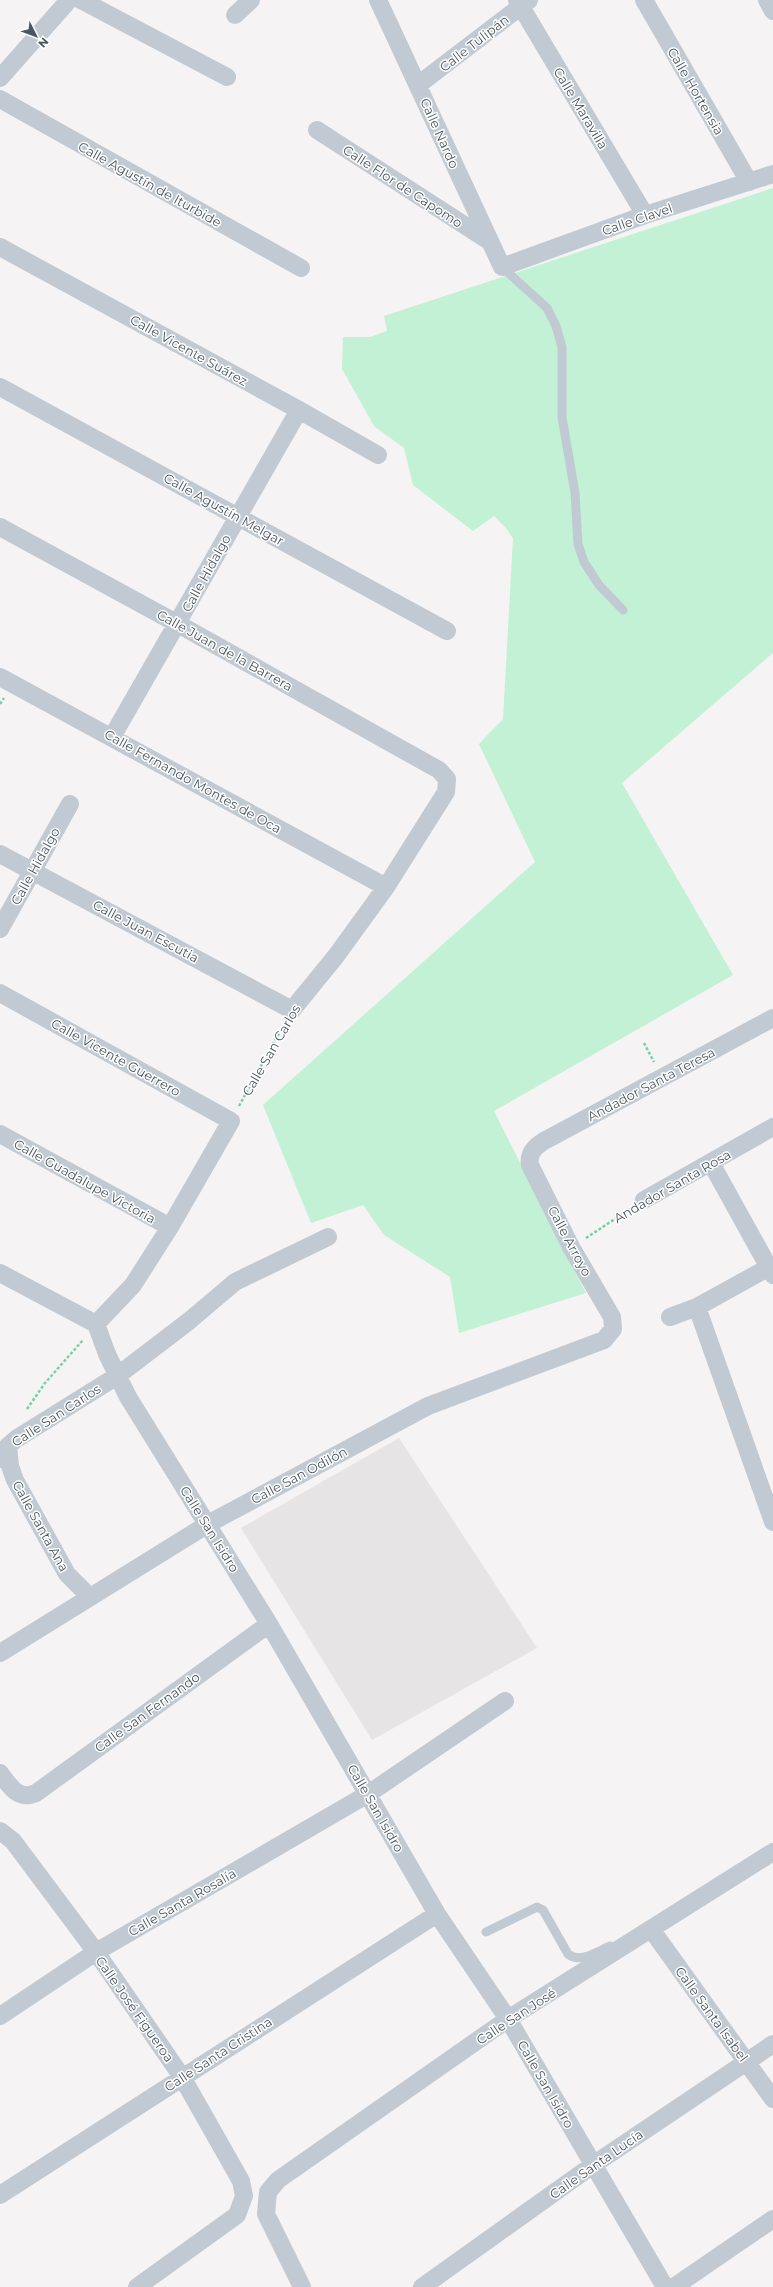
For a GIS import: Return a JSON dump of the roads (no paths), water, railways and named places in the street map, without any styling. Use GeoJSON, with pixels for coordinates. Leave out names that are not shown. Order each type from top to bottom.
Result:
{"type":"FeatureCollection","features":[{"type":"Feature","properties":{"kind":"street"},"geometry":{"type":"LineString","coordinates":[[0,78],[69,0]]}},
{"type":"Feature","properties":{"kind":"street"},"geometry":{"type":"LineString","coordinates":[[82,0],[227,77]]}},
{"type":"Feature","properties":{"kind":"street"},"geometry":{"type":"LineString","coordinates":[[235,14],[251,0]]}},
{"type":"Feature","properties":{"kind":"street","name":"Calle Nardo"},"geometry":{"type":"LineString","coordinates":[[378,0],[489,242],[502,267]]}},
{"type":"Feature","properties":{"kind":"street","name":"Calle Hortensia"},"geometry":{"type":"LineString","coordinates":[[644,0],[749,182]]}},
{"type":"Feature","properties":{"kind":"street"},"geometry":{"type":"LineString","coordinates":[[767,0],[773,10]]}},
{"type":"Feature","properties":{"kind":"street","name":"Calle Tulipán"},"geometry":{"type":"LineString","coordinates":[[418,86],[522,2]]}},
{"type":"Feature","properties":{"kind":"street","name":"Calle Maravilla"},"geometry":{"type":"LineString","coordinates":[[522,2],[645,215]]}},
{"type":"Feature","properties":{"kind":"street","name":"Calle Agustín de Iturbide"},"geometry":{"type":"LineString","coordinates":[[0,99],[301,268]]}},
{"type":"Feature","properties":{"kind":"street","name":"Calle Flor de Capomo"},"geometry":{"type":"LineString","coordinates":[[317,130],[489,242]]}},
{"type":"Feature","properties":{"kind":"street","name":"Calle Clavel"},"geometry":{"type":"LineString","coordinates":[[502,267],[645,215],[773,174]]}},
{"type":"Feature","properties":{"kind":"street","name":"Calle Vicente Suárez"},"geometry":{"type":"LineString","coordinates":[[0,247],[299,410],[378,455]]}},
{"type":"Feature","properties":{"kind":"street","name":"Calle Agustín Melgar"},"geometry":{"type":"LineString","coordinates":[[0,387],[447,631]]}},
{"type":"Feature","properties":{"kind":"street","name":"Calle Hidalgo"},"geometry":{"type":"LineString","coordinates":[[112,736],[178,624],[299,410]]}},
{"type":"Feature","properties":{"kind":"street","name":"Calle Juan de la Barrera"},"geometry":{"type":"LineString","coordinates":[[0,527],[178,624],[439,770],[447,778]]}},
{"type":"Feature","properties":{"kind":"street","name":"Calle Fernando Montes de Oca"},"geometry":{"type":"LineString","coordinates":[[0,677],[112,736],[386,887]]}},
{"type":"Feature","properties":{"kind":"street","name":"Calle San Carlos"},"geometry":{"type":"LineString","coordinates":[[292,1010],[336,956],[386,887],[446,792],[447,778]]}},
{"type":"Feature","properties":{"kind":"street","name":"Calle Hidalgo"},"geometry":{"type":"LineString","coordinates":[[0,929],[70,804]]}},
{"type":"Feature","properties":{"kind":"street","name":"Calle Juan Escutia"},"geometry":{"type":"LineString","coordinates":[[0,854],[292,1010]]}},
{"type":"Feature","properties":{"kind":"street","name":"Calle Vicente Guerrero"},"geometry":{"type":"LineString","coordinates":[[0,993],[231,1121],[170,1227]]}},
{"type":"Feature","properties":{"kind":"street","name":"Andador Santa Teresa"},"geometry":{"type":"LineString","coordinates":[[531,1152],[544,1141],[773,1018]]}},
{"type":"Feature","properties":{"kind":"street","name":"Andador Santa Rosa"},"geometry":{"type":"LineString","coordinates":[[644,1200],[773,1127]]}},
{"type":"Feature","properties":{"kind":"street","name":"Calle Guadalupe Victoria"},"geometry":{"type":"LineString","coordinates":[[0,1134],[170,1227]]}},
{"type":"Feature","properties":{"kind":"street","name":"Calle Arroyo"},"geometry":{"type":"LineString","coordinates":[[531,1152],[529,1160],[530,1165],[571,1247],[612,1317],[613,1329]]}},
{"type":"Feature","properties":{"kind":"street"},"geometry":{"type":"LineString","coordinates":[[670,1317],[697,1307],[772,1269],[711,1163]]}},
{"type":"Feature","properties":{"kind":"street"},"geometry":{"type":"LineString","coordinates":[[0,1273],[98,1329],[133,1285],[170,1227]]}},
{"type":"Feature","properties":{"kind":"street","name":"Calle San Carlos"},"geometry":{"type":"LineString","coordinates":[[3,1447],[117,1376],[189,1321],[234,1282],[328,1237]]}},
{"type":"Feature","properties":{"kind":"street"},"geometry":{"type":"LineString","coordinates":[[697,1307],[773,1522]]}},
{"type":"Feature","properties":{"kind":"street","name":"Calle San Isidro"},"geometry":{"type":"LineString","coordinates":[[98,1329],[107,1354],[128,1397],[269,1624],[438,1914],[508,2019],[665,2287]]}},
{"type":"Feature","properties":{"kind":"street","name":"Calle San Odilón"},"geometry":{"type":"LineString","coordinates":[[0,1652],[208,1524],[428,1406],[604,1340],[613,1329]]}},
{"type":"Feature","properties":{"kind":"street","name":"Calle Santa Ana"},"geometry":{"type":"LineString","coordinates":[[3,1447],[15,1480],[67,1574],[90,1597]]}},
{"type":"Feature","properties":{"kind":"street","name":"Calle San Fernando"},"geometry":{"type":"LineString","coordinates":[[0,1773],[17,1794],[24,1797],[36,1793],[269,1624]]}},
{"type":"Feature","properties":{"kind":"street","name":"Calle Santa Rosalía"},"geometry":{"type":"LineString","coordinates":[[0,2016],[96,1952],[368,1794],[505,1701]]}},
{"type":"Feature","properties":{"kind":"street","name":"Calle José Figueroa"},"geometry":{"type":"LineString","coordinates":[[0,1831],[13,1841],[96,1952],[182,2077],[241,2181],[243,2202],[237,2215],[137,2287]]}},
{"type":"Feature","properties":{"kind":"street","name":"Calle San José"},"geometry":{"type":"LineString","coordinates":[[302,2287],[266,2214],[268,2192],[278,2180],[508,2019],[773,1852]]}},
{"type":"Feature","properties":{"kind":"street","name":"Calle Santa Cristina"},"geometry":{"type":"LineString","coordinates":[[0,2195],[438,1914]]}},
{"type":"Feature","properties":{"kind":"street","name":"Calle Santa Isabel"},"geometry":{"type":"LineString","coordinates":[[651,1929],[773,2099]]}},
{"type":"Feature","properties":{"kind":"street","name":"Calle Santa Lucía"},"geometry":{"type":"LineString","coordinates":[[422,2287],[592,2164],[773,2044]]}},
{"type":"Feature","properties":{"kind":"street"},"geometry":{"type":"LineString","coordinates":[[674,2287],[773,2219]]}},
{"type":"Feature","properties":{"kind":"lane"},"geometry":{"type":"LineString","coordinates":[[502,267],[547,308],[556,326],[562,347],[562,417],[575,493],[578,544],[584,562],[599,585],[623,610]]}},
{"type":"Feature","properties":{"kind":"lane"},"geometry":{"type":"LineString","coordinates":[[486,1932],[533,1907],[540,1908],[568,1954],[577,1959],[651,1929]]}}]}
